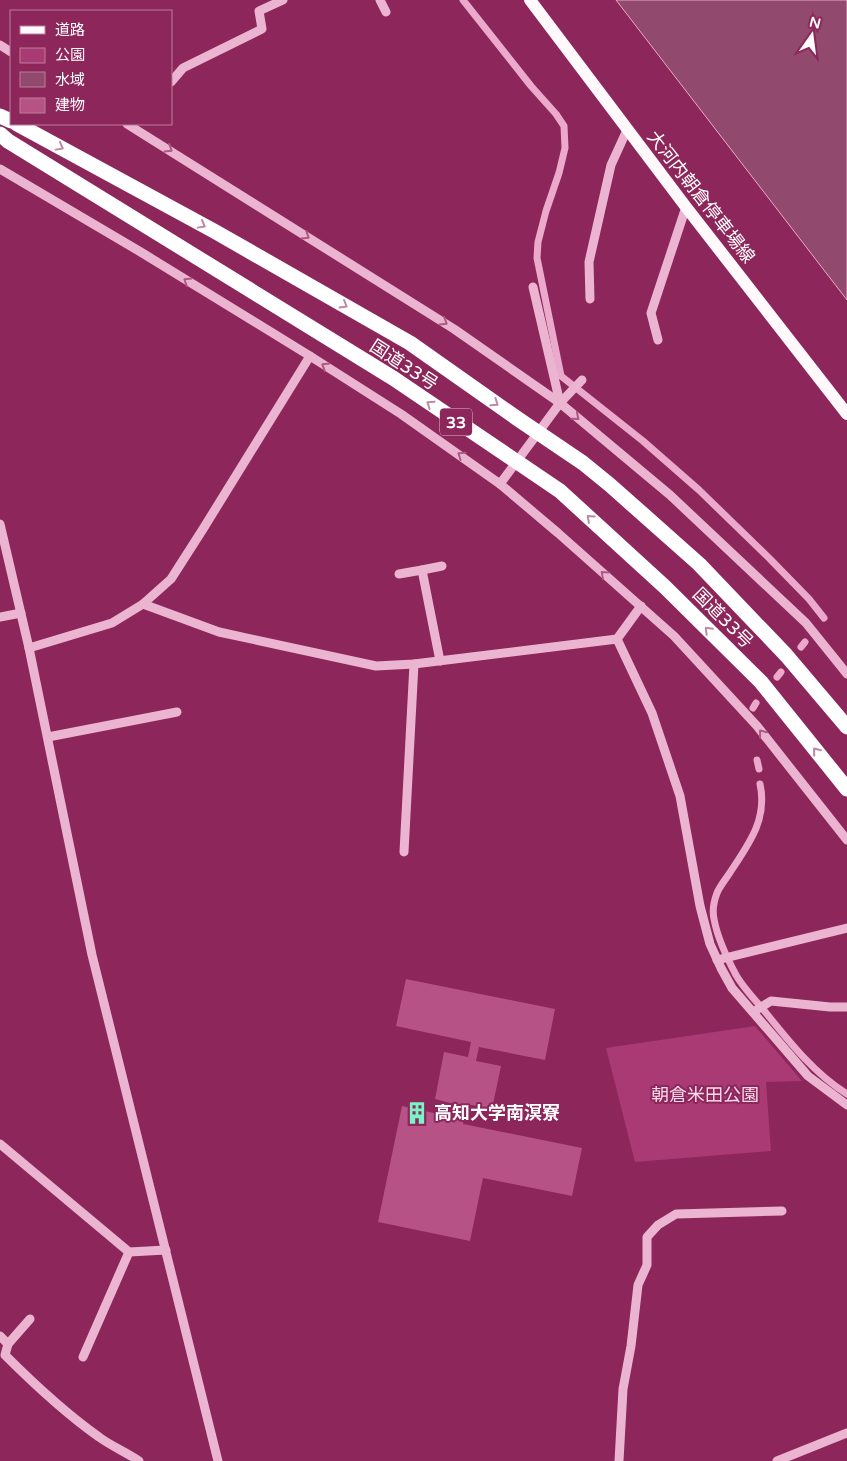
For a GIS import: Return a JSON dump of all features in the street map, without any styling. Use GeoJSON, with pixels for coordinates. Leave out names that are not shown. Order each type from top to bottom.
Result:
{"type":"FeatureCollection","features":[{"type":"Feature","properties":{"kind":"highway","name":"国道33号"},"geometry":{"type":"LineString","coordinates":[[19,125],[214,231],[410,343],[583,463],[700,564],[786,655],[847,727]]}},
{"type":"Feature","properties":{"kind":"highway","name":"国道33号"},"geometry":{"type":"LineString","coordinates":[[0,134],[393,378],[560,492],[672,594],[761,682],[847,789]]}},
{"type":"Feature","properties":{"kind":"main road","name":"大河内朝倉停車場線"},"geometry":{"type":"LineString","coordinates":[[530,0],[627,130],[847,414]]}},
{"type":"Feature","properties":{"kind":"street"},"geometry":{"type":"LineString","coordinates":[[172,81],[183,68],[262,29],[259,11],[283,0]]}},
{"type":"Feature","properties":{"kind":"street"},"geometry":{"type":"LineString","coordinates":[[380,0],[386,12]]}},
{"type":"Feature","properties":{"kind":"street"},"geometry":{"type":"LineString","coordinates":[[129,125],[454,329],[560,404],[670,495],[806,623],[847,674]]}},
{"type":"Feature","properties":{"kind":"street"},"geometry":{"type":"LineString","coordinates":[[590,299],[589,262],[611,165],[627,130]]}},
{"type":"Feature","properties":{"kind":"street"},"geometry":{"type":"LineString","coordinates":[[0,170],[144,254],[310,356],[401,414],[500,484],[674,636],[757,726],[847,840]]}},
{"type":"Feature","properties":{"kind":"street"},"geometry":{"type":"LineString","coordinates":[[658,340],[651,313],[686,207]]}},
{"type":"Feature","properties":{"kind":"street"},"geometry":{"type":"LineString","coordinates":[[533,287],[560,404]]}},
{"type":"Feature","properties":{"kind":"street"},"geometry":{"type":"LineString","coordinates":[[29,648],[112,623],[143,604],[171,579],[310,356]]}},
{"type":"Feature","properties":{"kind":"street"},"geometry":{"type":"LineString","coordinates":[[500,484],[560,404],[582,380]]}},
{"type":"Feature","properties":{"kind":"street"},"geometry":{"type":"LineString","coordinates":[[0,524],[48,737],[92,955],[218,1461]]}},
{"type":"Feature","properties":{"kind":"street"},"geometry":{"type":"LineString","coordinates":[[399,574],[442,566]]}},
{"type":"Feature","properties":{"kind":"street"},"geometry":{"type":"LineString","coordinates":[[422,570],[440,660]]}},
{"type":"Feature","properties":{"kind":"street"},"geometry":{"type":"LineString","coordinates":[[143,604],[219,632],[376,666],[414,664],[617,639],[641,606]]}},
{"type":"Feature","properties":{"kind":"street"},"geometry":{"type":"LineString","coordinates":[[0,617],[21,613]]}},
{"type":"Feature","properties":{"kind":"street"},"geometry":{"type":"LineString","coordinates":[[617,639],[652,714],[680,796],[700,906],[710,944],[717,960],[732,988],[755,1011],[808,1076],[847,1105]]}},
{"type":"Feature","properties":{"kind":"street"},"geometry":{"type":"LineString","coordinates":[[404,852],[414,664]]}},
{"type":"Feature","properties":{"kind":"street"},"geometry":{"type":"LineString","coordinates":[[48,737],[177,712]]}},
{"type":"Feature","properties":{"kind":"street"},"geometry":{"type":"LineString","coordinates":[[717,960],[847,928]]}},
{"type":"Feature","properties":{"kind":"street"},"geometry":{"type":"LineString","coordinates":[[755,1011],[771,1000],[830,1007],[847,1007]]}},
{"type":"Feature","properties":{"kind":"street"},"geometry":{"type":"LineString","coordinates":[[0,1144],[129,1252],[166,1250]]}},
{"type":"Feature","properties":{"kind":"street"},"geometry":{"type":"LineString","coordinates":[[619,1461],[623,1389],[631,1346],[638,1285],[647,1265],[647,1237],[658,1225],[676,1214],[782,1211]]}},
{"type":"Feature","properties":{"kind":"street"},"geometry":{"type":"LineString","coordinates":[[83,1357],[129,1252]]}},
{"type":"Feature","properties":{"kind":"street"},"geometry":{"type":"LineString","coordinates":[[30,1319],[8,1344],[5,1355],[34,1384],[100,1438],[139,1461]]}},
{"type":"Feature","properties":{"kind":"street"},"geometry":{"type":"LineString","coordinates":[[0,1336],[8,1344]]}},
{"type":"Feature","properties":{"kind":"street"},"geometry":{"type":"LineString","coordinates":[[777,1461],[847,1433]]}},
{"type":"Feature","properties":{"kind":"green space","name":"朝倉米田公園"},"geometry":{"type":"Polygon","coordinates":[[[755,1026],[802,1081],[766,1082],[771,1151],[635,1162],[606,1048],[755,1026]]]}},
{"type":"Feature","properties":{"kind":"water"},"geometry":{"type":"Polygon","coordinates":[[[616,0],[847,0],[847,300],[616,0]]]}},
{"type":"Feature","properties":{"kind":"building","name":"高知大学南溟寮"},"geometry":{"type":"Polygon","coordinates":[[[406,979],[555,1009],[545,1060],[479,1047],[476,1061],[501,1066],[492,1109],[467,1104],[463,1124],[582,1148],[572,1196],[483,1178],[470,1241],[378,1222],[402,1106],[452,1117],[454,1104],[435,1099],[444,1052],[468,1057],[471,1042],[396,1026],[406,979]]]}},
{"type":"Feature","properties":{"kind":"waterway"},"geometry":{"type":"LineString","coordinates":[[463,0],[564,126],[565,148],[538,242],[537,258],[561,376],[643,441],[699,490],[770,559],[809,599],[824,618]]}},
{"type":"Feature","properties":{"kind":"waterway"},"geometry":{"type":"LineString","coordinates":[[801,647],[805,642]]}},
{"type":"Feature","properties":{"kind":"waterway"},"geometry":{"type":"LineString","coordinates":[[777,677],[781,672]]}},
{"type":"Feature","properties":{"kind":"waterway"},"geometry":{"type":"LineString","coordinates":[[753,708],[756,703]]}},
{"type":"Feature","properties":{"kind":"waterway"},"geometry":{"type":"LineString","coordinates":[[757,760],[759,769]]}},
{"type":"Feature","properties":{"kind":"waterway"},"geometry":{"type":"LineString","coordinates":[[760,784],[762,797],[759,821],[743,853],[717,893],[713,909],[715,926],[736,975],[745,988],[801,1055],[823,1076],[847,1094]]}},
{"type":"Feature","properties":{"kind":"place","name":"高知大学南溟寮"},"geometry":{"type":"Point","coordinates":[417,1113]}}]}
